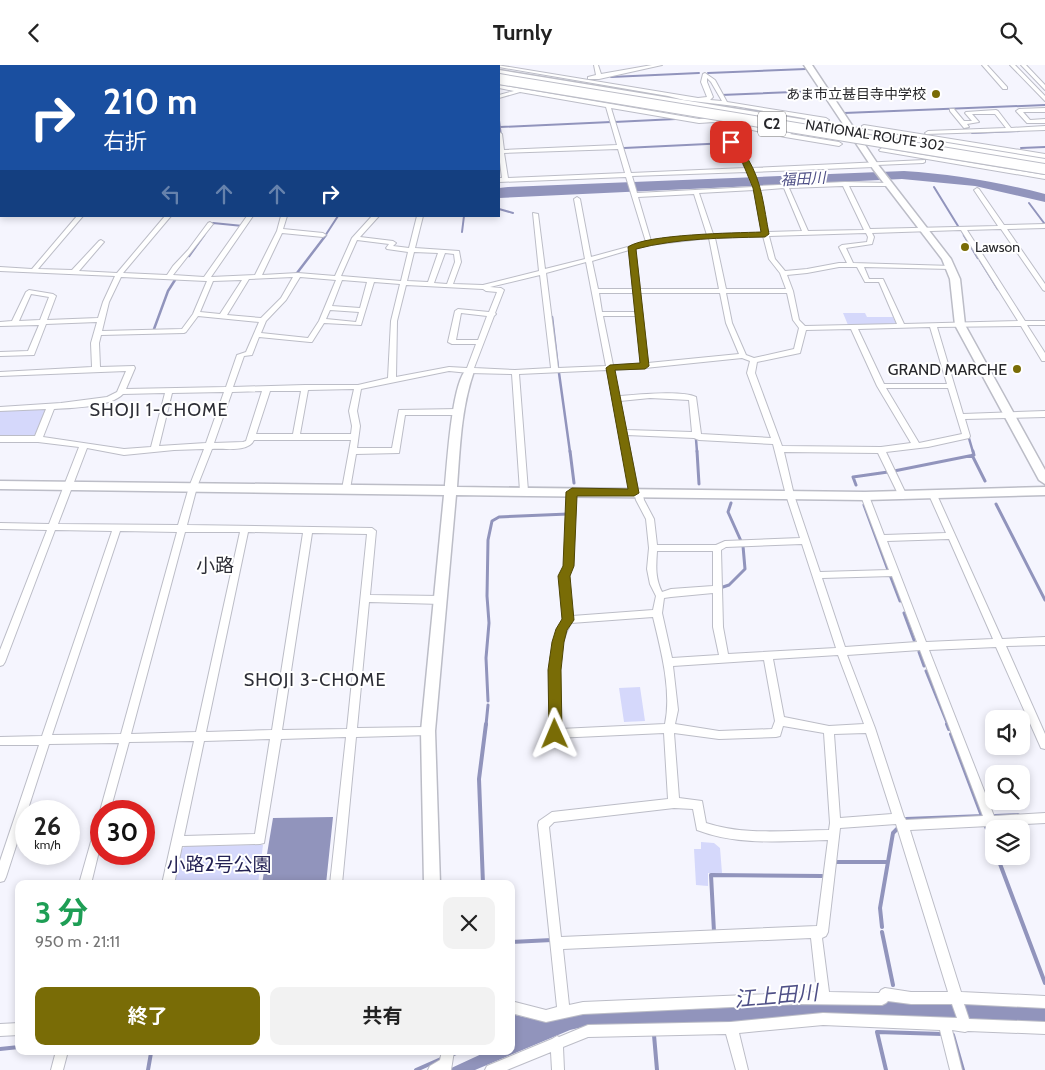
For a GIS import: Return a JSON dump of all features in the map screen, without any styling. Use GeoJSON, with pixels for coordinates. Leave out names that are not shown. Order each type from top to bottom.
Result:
{"type":"FeatureCollection","features":[{"type":"Feature","properties":{"kind":"highway","name":"NATIONAL ROUTE 302"},"geometry":{"type":"LineString","coordinates":[[500,71],[530,78],[906,139],[1044,168]]}},
{"type":"Feature","properties":{"kind":"highway"},"geometry":{"type":"LineString","coordinates":[[500,71],[911,139],[1044,168]]}},
{"type":"Feature","properties":{"kind":"highway","name":"C2"},"geometry":{"type":"LineString","coordinates":[[500,71],[1044,168]]}},
{"type":"Feature","properties":{"kind":"highway"},"geometry":{"type":"LineString","coordinates":[[530,78],[570,93],[635,105],[900,149],[1044,168]]}},
{"type":"Feature","properties":{"kind":"street"},"geometry":{"type":"LineString","coordinates":[[596,65],[599,77]]}},
{"type":"Feature","properties":{"kind":"street"},"geometry":{"type":"LineString","coordinates":[[582,80],[660,65]]}},
{"type":"Feature","properties":{"kind":"street"},"geometry":{"type":"LineString","coordinates":[[700,65],[717,101]]}},
{"type":"Feature","properties":{"kind":"street"},"geometry":{"type":"LineString","coordinates":[[808,65],[874,165],[950,267],[955,279],[960,325],[1045,480]]}},
{"type":"Feature","properties":{"kind":"street"},"geometry":{"type":"LineString","coordinates":[[984,65],[1005,88]]}},
{"type":"Feature","properties":{"kind":"street"},"geometry":{"type":"LineString","coordinates":[[1012,65],[1045,99]]}},
{"type":"Feature","properties":{"kind":"street"},"geometry":{"type":"LineString","coordinates":[[1022,65],[1045,88]]}},
{"type":"Feature","properties":{"kind":"street"},"geometry":{"type":"LineString","coordinates":[[500,71],[582,80],[701,99],[710,98],[704,82],[705,74]]}},
{"type":"Feature","properties":{"kind":"street"},"geometry":{"type":"LineString","coordinates":[[705,74],[713,81],[723,101],[826,119]]}},
{"type":"Feature","properties":{"kind":"street"},"geometry":{"type":"LineString","coordinates":[[502,88],[699,121],[723,127],[734,149],[744,158]]}},
{"type":"Feature","properties":{"kind":"street"},"geometry":{"type":"LineString","coordinates":[[500,96],[522,91]]}},
{"type":"Feature","properties":{"kind":"street"},"geometry":{"type":"LineString","coordinates":[[668,94],[684,99],[745,106]]}},
{"type":"Feature","properties":{"kind":"street"},"geometry":{"type":"LineString","coordinates":[[608,106],[649,243]]}},
{"type":"Feature","properties":{"kind":"street"},"geometry":{"type":"LineString","coordinates":[[952,110],[980,146]]}},
{"type":"Feature","properties":{"kind":"street"},"geometry":{"type":"LineString","coordinates":[[1045,110],[1019,111],[1029,122],[1045,121]]}},
{"type":"Feature","properties":{"kind":"street"},"geometry":{"type":"LineString","coordinates":[[773,111],[781,119]]}},
{"type":"Feature","properties":{"kind":"street"},"geometry":{"type":"LineString","coordinates":[[963,123],[976,123],[968,113],[996,112],[1010,130]]}},
{"type":"Feature","properties":{"kind":"street"},"geometry":{"type":"LineString","coordinates":[[699,121],[723,122],[750,127],[759,131]]}},
{"type":"Feature","properties":{"kind":"street"},"geometry":{"type":"LineString","coordinates":[[785,135],[804,123]]}},
{"type":"Feature","properties":{"kind":"street"},"geometry":{"type":"LineString","coordinates":[[729,127],[757,188],[765,234],[772,259],[783,273],[790,291],[796,320],[803,328],[1045,323]]}},
{"type":"Feature","properties":{"kind":"street"},"geometry":{"type":"LineString","coordinates":[[864,127],[1045,156]]}},
{"type":"Feature","properties":{"kind":"street"},"geometry":{"type":"LineString","coordinates":[[922,136],[920,134],[1045,128]]}},
{"type":"Feature","properties":{"kind":"street"},"geometry":{"type":"LineString","coordinates":[[744,158],[744,149],[737,131],[745,129],[839,144]]}},
{"type":"Feature","properties":{"kind":"street"},"geometry":{"type":"LineString","coordinates":[[906,139],[922,136]]}},
{"type":"Feature","properties":{"kind":"street"},"geometry":{"type":"LineString","coordinates":[[936,145],[958,163]]}},
{"type":"Feature","properties":{"kind":"street"},"geometry":{"type":"LineString","coordinates":[[621,147],[500,152],[502,180],[630,177],[874,165],[928,161],[930,158]]}},
{"type":"Feature","properties":{"kind":"street"},"geometry":{"type":"LineString","coordinates":[[882,150],[958,163],[1044,168]]}},
{"type":"Feature","properties":{"kind":"street"},"geometry":{"type":"LineString","coordinates":[[635,195],[888,183]]}},
{"type":"Feature","properties":{"kind":"street"},"geometry":{"type":"LineString","coordinates":[[845,184],[871,237],[870,243],[842,247],[852,265]]}},
{"type":"Feature","properties":{"kind":"street"},"geometry":{"type":"LineString","coordinates":[[787,189],[806,233]]}},
{"type":"Feature","properties":{"kind":"street"},"geometry":{"type":"LineString","coordinates":[[977,190],[1045,289]]}},
{"type":"Feature","properties":{"kind":"street"},"geometry":{"type":"LineString","coordinates":[[696,192],[711,236],[730,323],[743,356]]}},
{"type":"Feature","properties":{"kind":"street"},"geometry":{"type":"LineString","coordinates":[[577,199],[622,432],[636,493],[650,519],[653,547],[651,569],[654,584],[660,596],[657,613],[668,662],[672,709],[669,728],[674,803]]}},
{"type":"Feature","properties":{"kind":"street"},"geometry":{"type":"LineString","coordinates":[[535,214],[555,370]]}},
{"type":"Feature","properties":{"kind":"street"},"geometry":{"type":"LineString","coordinates":[[33,271],[79,217]]}},
{"type":"Feature","properties":{"kind":"street"},"geometry":{"type":"LineString","coordinates":[[96,369],[95,343],[101,320],[119,275],[167,217]]}},
{"type":"Feature","properties":{"kind":"street"},"geometry":{"type":"LineString","coordinates":[[98,333],[184,331],[196,314],[209,279],[249,217]]}},
{"type":"Feature","properties":{"kind":"street"},"geometry":{"type":"LineString","coordinates":[[258,276],[280,231],[284,217]]}},
{"type":"Feature","properties":{"kind":"street"},"geometry":{"type":"LineString","coordinates":[[257,335],[310,340],[328,308],[355,238],[375,217]]}},
{"type":"Feature","properties":{"kind":"street"},"geometry":{"type":"LineString","coordinates":[[392,381],[394,321],[420,217]]}},
{"type":"Feature","properties":{"kind":"street"},"geometry":{"type":"LineString","coordinates":[[169,277],[210,224]]}},
{"type":"Feature","properties":{"kind":"street"},"geometry":{"type":"LineString","coordinates":[[0,269],[209,279],[298,275],[449,287],[483,287],[649,243],[711,236],[1045,226]]}},
{"type":"Feature","properties":{"kind":"street"},"geometry":{"type":"LineString","coordinates":[[963,228],[1045,359]]}},
{"type":"Feature","properties":{"kind":"street"},"geometry":{"type":"LineString","coordinates":[[280,231],[323,235]]}},
{"type":"Feature","properties":{"kind":"street"},"geometry":{"type":"LineString","coordinates":[[355,238],[393,243],[389,248],[456,253],[458,262],[449,287]]}},
{"type":"Feature","properties":{"kind":"street"},"geometry":{"type":"LineString","coordinates":[[73,273],[101,242]]}},
{"type":"Feature","properties":{"kind":"street"},"geometry":{"type":"LineString","coordinates":[[632,247],[635,291],[645,366]]}},
{"type":"Feature","properties":{"kind":"street"},"geometry":{"type":"LineString","coordinates":[[430,285],[442,252]]}},
{"type":"Feature","properties":{"kind":"street"},"geometry":{"type":"LineString","coordinates":[[783,273],[839,265],[950,267]]}},
{"type":"Feature","properties":{"kind":"street"},"geometry":{"type":"LineString","coordinates":[[860,266],[867,281],[881,280],[901,326]]}},
{"type":"Feature","properties":{"kind":"street"},"geometry":{"type":"LineString","coordinates":[[108,800],[193,487],[210,446],[241,355],[249,353],[263,320],[284,299],[298,275]]}},
{"type":"Feature","properties":{"kind":"street"},"geometry":{"type":"LineString","coordinates":[[222,317],[247,277]]}},
{"type":"Feature","properties":{"kind":"street"},"geometry":{"type":"LineString","coordinates":[[322,321],[359,324],[370,281]]}},
{"type":"Feature","properties":{"kind":"street"},"geometry":{"type":"LineString","coordinates":[[432,880],[428,731],[458,412],[462,391],[479,342],[493,314],[501,291],[483,287]]}},
{"type":"Feature","properties":{"kind":"street"},"geometry":{"type":"LineString","coordinates":[[595,291],[790,291]]}},
{"type":"Feature","properties":{"kind":"street"},"geometry":{"type":"LineString","coordinates":[[0,354],[31,353],[53,296],[29,292],[14,323]]}},
{"type":"Feature","properties":{"kind":"street"},"geometry":{"type":"LineString","coordinates":[[328,308],[363,310]]}},
{"type":"Feature","properties":{"kind":"street"},"geometry":{"type":"LineString","coordinates":[[479,342],[452,342],[458,311],[493,314]]}},
{"type":"Feature","properties":{"kind":"street"},"geometry":{"type":"LineString","coordinates":[[196,314],[263,320]]}},
{"type":"Feature","properties":{"kind":"street"},"geometry":{"type":"LineString","coordinates":[[600,314],[638,314]]}},
{"type":"Feature","properties":{"kind":"street"},"geometry":{"type":"LineString","coordinates":[[0,324],[101,320]]}},
{"type":"Feature","properties":{"kind":"street"},"geometry":{"type":"LineString","coordinates":[[779,449],[881,450],[966,436],[933,325]]}},
{"type":"Feature","properties":{"kind":"street"},"geometry":{"type":"LineString","coordinates":[[854,327],[881,386],[908,427],[916,445]]}},
{"type":"Feature","properties":{"kind":"street"},"geometry":{"type":"LineString","coordinates":[[121,392],[358,387],[449,369],[515,372],[645,366],[743,356],[754,359],[798,351],[803,328]]}},
{"type":"Feature","properties":{"kind":"street"},"geometry":{"type":"LineString","coordinates":[[754,359],[751,373],[779,449],[790,495],[841,650],[870,728],[901,822],[964,1024]]}},
{"type":"Feature","properties":{"kind":"street"},"geometry":{"type":"LineString","coordinates":[[0,374],[131,368],[121,392],[116,397],[51,407],[0,409]]}},
{"type":"Feature","properties":{"kind":"street"},"geometry":{"type":"LineString","coordinates":[[515,372],[524,491]]}},
{"type":"Feature","properties":{"kind":"street"},"geometry":{"type":"LineString","coordinates":[[881,386],[951,386]]}},
{"type":"Feature","properties":{"kind":"street"},"geometry":{"type":"LineString","coordinates":[[296,437],[305,387]]}},
{"type":"Feature","properties":{"kind":"street"},"geometry":{"type":"LineString","coordinates":[[346,489],[355,437],[354,411],[358,387]]}},
{"type":"Feature","properties":{"kind":"street"},"geometry":{"type":"LineString","coordinates":[[0,439],[38,439],[124,452],[174,447],[245,445],[251,437],[267,388]]}},
{"type":"Feature","properties":{"kind":"street"},"geometry":{"type":"LineString","coordinates":[[154,450],[169,391]]}},
{"type":"Feature","properties":{"kind":"street"},"geometry":{"type":"LineString","coordinates":[[616,399],[650,396],[689,397],[693,399],[696,435]]}},
{"type":"Feature","properties":{"kind":"street"},"geometry":{"type":"LineString","coordinates":[[38,439],[51,407]]}},
{"type":"Feature","properties":{"kind":"street"},"geometry":{"type":"LineString","coordinates":[[352,451],[396,451],[402,412],[458,412]]}},
{"type":"Feature","properties":{"kind":"street"},"geometry":{"type":"LineString","coordinates":[[960,417],[1045,414]]}},
{"type":"Feature","properties":{"kind":"street"},"geometry":{"type":"LineString","coordinates":[[622,432],[696,435],[699,437],[726,438],[745,442],[776,441]]}},
{"type":"Feature","properties":{"kind":"street"},"geometry":{"type":"LineString","coordinates":[[251,437],[355,437]]}},
{"type":"Feature","properties":{"kind":"street"},"geometry":{"type":"LineString","coordinates":[[0,663],[84,445]]}},
{"type":"Feature","properties":{"kind":"street"},"geometry":{"type":"LineString","coordinates":[[881,450],[903,496]]}},
{"type":"Feature","properties":{"kind":"street"},"geometry":{"type":"LineString","coordinates":[[0,485],[865,496],[1045,491]]}},
{"type":"Feature","properties":{"kind":"street"},"geometry":{"type":"LineString","coordinates":[[572,492],[569,566],[564,576],[568,620],[562,629],[555,661],[555,734],[669,728],[719,735],[776,733],[780,721],[768,657]]}},
{"type":"Feature","properties":{"kind":"street"},"geometry":{"type":"LineString","coordinates":[[933,495],[1045,745]]}},
{"type":"Feature","properties":{"kind":"street"},"geometry":{"type":"LineString","coordinates":[[865,496],[990,820],[1045,818]]}},
{"type":"Feature","properties":{"kind":"street"},"geometry":{"type":"LineString","coordinates":[[0,526],[372,531],[336,880]]}},
{"type":"Feature","properties":{"kind":"street"},"geometry":{"type":"LineString","coordinates":[[0,877],[117,527]]}},
{"type":"Feature","properties":{"kind":"street"},"geometry":{"type":"LineString","coordinates":[[169,880],[245,529]]}},
{"type":"Feature","properties":{"kind":"street"},"geometry":{"type":"LineString","coordinates":[[178,841],[260,839],[308,530]]}},
{"type":"Feature","properties":{"kind":"street"},"geometry":{"type":"LineString","coordinates":[[881,538],[952,536]]}},
{"type":"Feature","properties":{"kind":"street"},"geometry":{"type":"LineString","coordinates":[[653,547],[717,548],[725,544],[805,541]]}},
{"type":"Feature","properties":{"kind":"street"},"geometry":{"type":"LineString","coordinates":[[717,548],[718,627],[724,659]]}},
{"type":"Feature","properties":{"kind":"street"},"geometry":{"type":"LineString","coordinates":[[816,575],[894,573]]}},
{"type":"Feature","properties":{"kind":"street"},"geometry":{"type":"LineString","coordinates":[[660,596],[671,593],[718,589]]}},
{"type":"Feature","properties":{"kind":"street"},"geometry":{"type":"LineString","coordinates":[[365,598],[441,600]]}},
{"type":"Feature","properties":{"kind":"street"},"geometry":{"type":"LineString","coordinates":[[568,620],[657,613]]}},
{"type":"Feature","properties":{"kind":"street"},"geometry":{"type":"LineString","coordinates":[[668,662],[768,657],[841,650],[1045,641]]}},
{"type":"Feature","properties":{"kind":"street"},"geometry":{"type":"LineString","coordinates":[[780,721],[829,730],[870,728]]}},
{"type":"Feature","properties":{"kind":"street"},"geometry":{"type":"LineString","coordinates":[[557,943],[822,932],[834,823],[829,730]]}},
{"type":"Feature","properties":{"kind":"street"},"geometry":{"type":"LineString","coordinates":[[0,741],[428,731]]}},
{"type":"Feature","properties":{"kind":"street"},"geometry":{"type":"LineString","coordinates":[[564,1012],[543,825],[552,817],[674,803],[698,804],[701,826],[714,831],[734,834],[832,835]]}},
{"type":"Feature","properties":{"kind":"street"},"geometry":{"type":"LineString","coordinates":[[834,823],[985,820]]}},
{"type":"Feature","properties":{"kind":"street"},"geometry":{"type":"LineString","coordinates":[[86,880],[90,865]]}},
{"type":"Feature","properties":{"kind":"street"},"geometry":{"type":"LineString","coordinates":[[816,932],[824,997]]}},
{"type":"Feature","properties":{"kind":"street"},"geometry":{"type":"LineString","coordinates":[[515,1008],[546,1016],[582,1008],[824,997],[882,999],[885,994],[895,997],[958,1001],[1045,1002]]}},
{"type":"Feature","properties":{"kind":"street"},"geometry":{"type":"LineString","coordinates":[[491,1070],[588,1031],[731,1028],[823,1019],[1045,1029]]}},
{"type":"Feature","properties":{"kind":"street"},"geometry":{"type":"LineString","coordinates":[[945,1025],[956,1070]]}},
{"type":"Feature","properties":{"kind":"street"},"geometry":{"type":"LineString","coordinates":[[731,1028],[742,1070]]}},
{"type":"Feature","properties":{"kind":"street"},"geometry":{"type":"LineString","coordinates":[[0,1030],[15,1029]]}},
{"type":"Feature","properties":{"kind":"street"},"geometry":{"type":"LineString","coordinates":[[557,1042],[558,1070]]}},
{"type":"Feature","properties":{"kind":"street"},"geometry":{"type":"LineString","coordinates":[[57,1070],[61,1055]]}},
{"type":"Feature","properties":{"kind":"street"},"geometry":{"type":"LineString","coordinates":[[434,1070],[445,1067]]}},
{"type":"Feature","properties":{"kind":"green space"},"geometry":{"type":"Polygon","coordinates":[[[843,313],[865,313],[867,317],[893,317],[896,324],[848,325],[843,313]]]}},
{"type":"Feature","properties":{"kind":"green space"},"geometry":{"type":"Polygon","coordinates":[[[44,409],[46,411],[36,434],[31,437],[0,437],[0,411],[44,409]]]}},
{"type":"Feature","properties":{"kind":"green space"},"geometry":{"type":"Polygon","coordinates":[[[640,687],[645,721],[624,722],[619,688],[640,687]]]}},
{"type":"Feature","properties":{"kind":"green space"},"geometry":{"type":"Polygon","coordinates":[[[701,842],[714,843],[720,848],[722,873],[708,873],[708,886],[696,885],[694,849],[701,849],[701,842]]]}},
{"type":"Feature","properties":{"kind":"green space","name":"小路2号公園"},"geometry":{"type":"Polygon","coordinates":[[[263,845],[259,880],[175,880],[181,850],[185,846],[263,845]]]}},
{"type":"Feature","properties":{"kind":"water","name":"福田川"},"geometry":{"type":"Polygon","coordinates":[[[904,171],[957,176],[1010,186],[1045,194],[1045,202],[975,186],[902,179],[500,198],[500,188],[904,171]]]}},
{"type":"Feature","properties":{"kind":"water"},"geometry":{"type":"Polygon","coordinates":[[[333,817],[326,880],[263,880],[273,818],[333,817]]]}},
{"type":"Feature","properties":{"kind":"water"},"geometry":{"type":"Polygon","coordinates":[[[832,1000],[1045,1007],[1045,1022],[825,1013],[728,1022],[587,1026],[570,1030],[515,1053],[515,1015],[546,1022],[584,1013],[751,1007],[832,1000]]]}},
{"type":"Feature","properties":{"kind":"water"},"geometry":{"type":"Polygon","coordinates":[[[479,1055],[511,1055],[475,1070],[447,1070],[479,1055]]]}},
{"type":"Feature","properties":{"kind":"waterway"},"geometry":{"type":"LineString","coordinates":[[708,73],[806,69]]}},
{"type":"Feature","properties":{"kind":"waterway"},"geometry":{"type":"LineString","coordinates":[[611,77],[699,73]]}},
{"type":"Feature","properties":{"kind":"waterway"},"geometry":{"type":"LineString","coordinates":[[721,95],[818,91]]}},
{"type":"Feature","properties":{"kind":"waterway"},"geometry":{"type":"LineString","coordinates":[[844,113],[1045,105]]}},
{"type":"Feature","properties":{"kind":"waterway"},"geometry":{"type":"LineString","coordinates":[[746,109],[767,112]]}},
{"type":"Feature","properties":{"kind":"waterway"},"geometry":{"type":"LineString","coordinates":[[614,122],[676,119]]}},
{"type":"Feature","properties":{"kind":"waterway"},"geometry":{"type":"LineString","coordinates":[[500,127],[611,122]]}},
{"type":"Feature","properties":{"kind":"waterway"},"geometry":{"type":"LineString","coordinates":[[500,128],[501,136]]}},
{"type":"Feature","properties":{"kind":"waterway"},"geometry":{"type":"LineString","coordinates":[[972,133],[1019,131]]}},
{"type":"Feature","properties":{"kind":"waterway"},"geometry":{"type":"LineString","coordinates":[[624,148],[728,143]]}},
{"type":"Feature","properties":{"kind":"waterway"},"geometry":{"type":"LineString","coordinates":[[1021,148],[1045,147]]}},
{"type":"Feature","properties":{"kind":"waterway"},"geometry":{"type":"LineString","coordinates":[[934,187],[958,226]]}},
{"type":"Feature","properties":{"kind":"waterway"},"geometry":{"type":"LineString","coordinates":[[1029,203],[1044,223]]}},
{"type":"Feature","properties":{"kind":"waterway"},"geometry":{"type":"LineString","coordinates":[[500,209],[513,213]]}},
{"type":"Feature","properties":{"kind":"waterway"},"geometry":{"type":"LineString","coordinates":[[325,236],[337,217]]}},
{"type":"Feature","properties":{"kind":"waterway"},"geometry":{"type":"LineString","coordinates":[[462,232],[464,217]]}},
{"type":"Feature","properties":{"kind":"waterway"},"geometry":{"type":"LineString","coordinates":[[210,227],[213,223],[243,226]]}},
{"type":"Feature","properties":{"kind":"waterway"},"geometry":{"type":"LineString","coordinates":[[962,231],[965,236]]}},
{"type":"Feature","properties":{"kind":"waterway"},"geometry":{"type":"LineString","coordinates":[[203,236],[206,232]]}},
{"type":"Feature","properties":{"kind":"waterway"},"geometry":{"type":"LineString","coordinates":[[189,256],[204,235]]}},
{"type":"Feature","properties":{"kind":"waterway"},"geometry":{"type":"LineString","coordinates":[[297,273],[326,235]]}},
{"type":"Feature","properties":{"kind":"waterway"},"geometry":{"type":"LineString","coordinates":[[964,235],[978,258]]}},
{"type":"Feature","properties":{"kind":"waterway"},"geometry":{"type":"LineString","coordinates":[[980,260],[998,289]]}},
{"type":"Feature","properties":{"kind":"waterway"},"geometry":{"type":"LineString","coordinates":[[154,329],[168,291],[175,280]]}},
{"type":"Feature","properties":{"kind":"waterway"},"geometry":{"type":"LineString","coordinates":[[552,317],[558,368]]}},
{"type":"Feature","properties":{"kind":"waterway"},"geometry":{"type":"LineString","coordinates":[[559,373],[570,452]]}},
{"type":"Feature","properties":{"kind":"waterway"},"geometry":{"type":"LineString","coordinates":[[968,435],[973,452]]}},
{"type":"Feature","properties":{"kind":"waterway"},"geometry":{"type":"LineString","coordinates":[[696,439],[697,452]]}},
{"type":"Feature","properties":{"kind":"waterway"},"geometry":{"type":"LineString","coordinates":[[570,451],[574,483]]}},
{"type":"Feature","properties":{"kind":"waterway"},"geometry":{"type":"LineString","coordinates":[[697,451],[699,484]]}},
{"type":"Feature","properties":{"kind":"waterway"},"geometry":{"type":"LineString","coordinates":[[972,455],[974,455],[973,451]]}},
{"type":"Feature","properties":{"kind":"waterway"},"geometry":{"type":"LineString","coordinates":[[894,471],[972,455]]}},
{"type":"Feature","properties":{"kind":"waterway"},"geometry":{"type":"LineString","coordinates":[[972,455],[985,481]]}},
{"type":"Feature","properties":{"kind":"waterway"},"geometry":{"type":"LineString","coordinates":[[856,485],[853,477],[888,472]]}},
{"type":"Feature","properties":{"kind":"waterway"},"geometry":{"type":"LineString","coordinates":[[731,503],[728,512],[741,541]]}},
{"type":"Feature","properties":{"kind":"waterway"},"geometry":{"type":"LineString","coordinates":[[996,504],[1045,600]]}},
{"type":"Feature","properties":{"kind":"waterway"},"geometry":{"type":"LineString","coordinates":[[864,505],[888,570]]}},
{"type":"Feature","properties":{"kind":"waterway"},"geometry":{"type":"LineString","coordinates":[[488,701],[486,658],[489,623],[487,596],[488,540],[492,521],[499,517],[568,514]]}},
{"type":"Feature","properties":{"kind":"waterway"},"geometry":{"type":"LineString","coordinates":[[723,587],[729,585],[745,569],[743,546]]}},
{"type":"Feature","properties":{"kind":"waterway"},"geometry":{"type":"LineString","coordinates":[[890,575],[900,601]]}},
{"type":"Feature","properties":{"kind":"waterway"},"geometry":{"type":"LineString","coordinates":[[904,613],[914,640]]}},
{"type":"Feature","properties":{"kind":"waterway"},"geometry":{"type":"LineString","coordinates":[[919,652],[924,666]]}},
{"type":"Feature","properties":{"kind":"waterway"},"geometry":{"type":"LineString","coordinates":[[926,671],[948,725]]}},
{"type":"Feature","properties":{"kind":"waterway"},"geometry":{"type":"LineString","coordinates":[[486,725],[488,705]]}},
{"type":"Feature","properties":{"kind":"waterway"},"geometry":{"type":"LineString","coordinates":[[483,880],[479,779],[486,724]]}},
{"type":"Feature","properties":{"kind":"waterway"},"geometry":{"type":"LineString","coordinates":[[947,724],[949,729]]}},
{"type":"Feature","properties":{"kind":"waterway"},"geometry":{"type":"LineString","coordinates":[[951,734],[982,816]]}},
{"type":"Feature","properties":{"kind":"waterway"},"geometry":{"type":"LineString","coordinates":[[994,816],[1018,815]]}},
{"type":"Feature","properties":{"kind":"waterway"},"geometry":{"type":"LineString","coordinates":[[906,819],[983,816]]}},
{"type":"Feature","properties":{"kind":"waterway"},"geometry":{"type":"LineString","coordinates":[[888,862],[893,833],[898,828]]}},
{"type":"Feature","properties":{"kind":"waterway"},"geometry":{"type":"LineString","coordinates":[[834,862],[888,862]]}},
{"type":"Feature","properties":{"kind":"waterway"},"geometry":{"type":"LineString","coordinates":[[882,927],[880,908],[888,862]]}},
{"type":"Feature","properties":{"kind":"waterway"},"geometry":{"type":"LineString","coordinates":[[1000,865],[1045,983]]}},
{"type":"Feature","properties":{"kind":"waterway"},"geometry":{"type":"LineString","coordinates":[[714,932],[711,875],[822,876]]}},
{"type":"Feature","properties":{"kind":"waterway"},"geometry":{"type":"LineString","coordinates":[[882,932],[893,985]]}},
{"type":"Feature","properties":{"kind":"waterway"},"geometry":{"type":"LineString","coordinates":[[515,942],[552,940]]}},
{"type":"Feature","properties":{"kind":"waterway"},"geometry":{"type":"LineString","coordinates":[[886,1070],[877,1032],[943,1034]]}},
{"type":"Feature","properties":{"kind":"waterway"},"geometry":{"type":"LineString","coordinates":[[654,1035],[657,1070]]}},
{"type":"Feature","properties":{"kind":"waterway"},"geometry":{"type":"LineString","coordinates":[[953,1035],[963,1070]]}},
{"type":"Feature","properties":{"kind":"waterway","name":"江上田川"},"geometry":{"type":"LineString","coordinates":[[0,1049],[15,1047]]}},
{"type":"Feature","properties":{"kind":"waterway"},"geometry":{"type":"LineString","coordinates":[[148,1070],[151,1055]]}},
{"type":"Feature","properties":{"kind":"waterway"},"geometry":{"type":"LineString","coordinates":[[416,1070],[441,1059]]}},
{"type":"Feature","properties":{"kind":"place","name":"あま市立甚目寺中学校"},"geometry":{"type":"Point","coordinates":[936,94]}},
{"type":"Feature","properties":{"kind":"place","name":"Lawson"},"geometry":{"type":"Point","coordinates":[965,247]}},
{"type":"Feature","properties":{"kind":"place","name":"GRAND MARCHE"},"geometry":{"type":"Point","coordinates":[1017,369]}},
{"type":"Feature","properties":{"kind":"district","name":"SHOJI 1-CHOME"},"geometry":{"type":"Point","coordinates":[159,410]}},
{"type":"Feature","properties":{"kind":"district","name":"小路"},"geometry":{"type":"Point","coordinates":[215,565]}},
{"type":"Feature","properties":{"kind":"district","name":"SHOJI 3-CHOME"},"geometry":{"type":"Point","coordinates":[315,680]}},
{"type":"Feature","properties":{"kind":"route"},"geometry":{"type":"LineString","coordinates":[[555,734],[554,670],[558,642],[562,629],[568,620],[564,576],[569,566],[572,492],[634,493],[610,368],[645,366],[635,291],[632,247],[649,243],[711,236],[765,234],[757,188],[744,158],[734,149],[731,142]]}}]}
